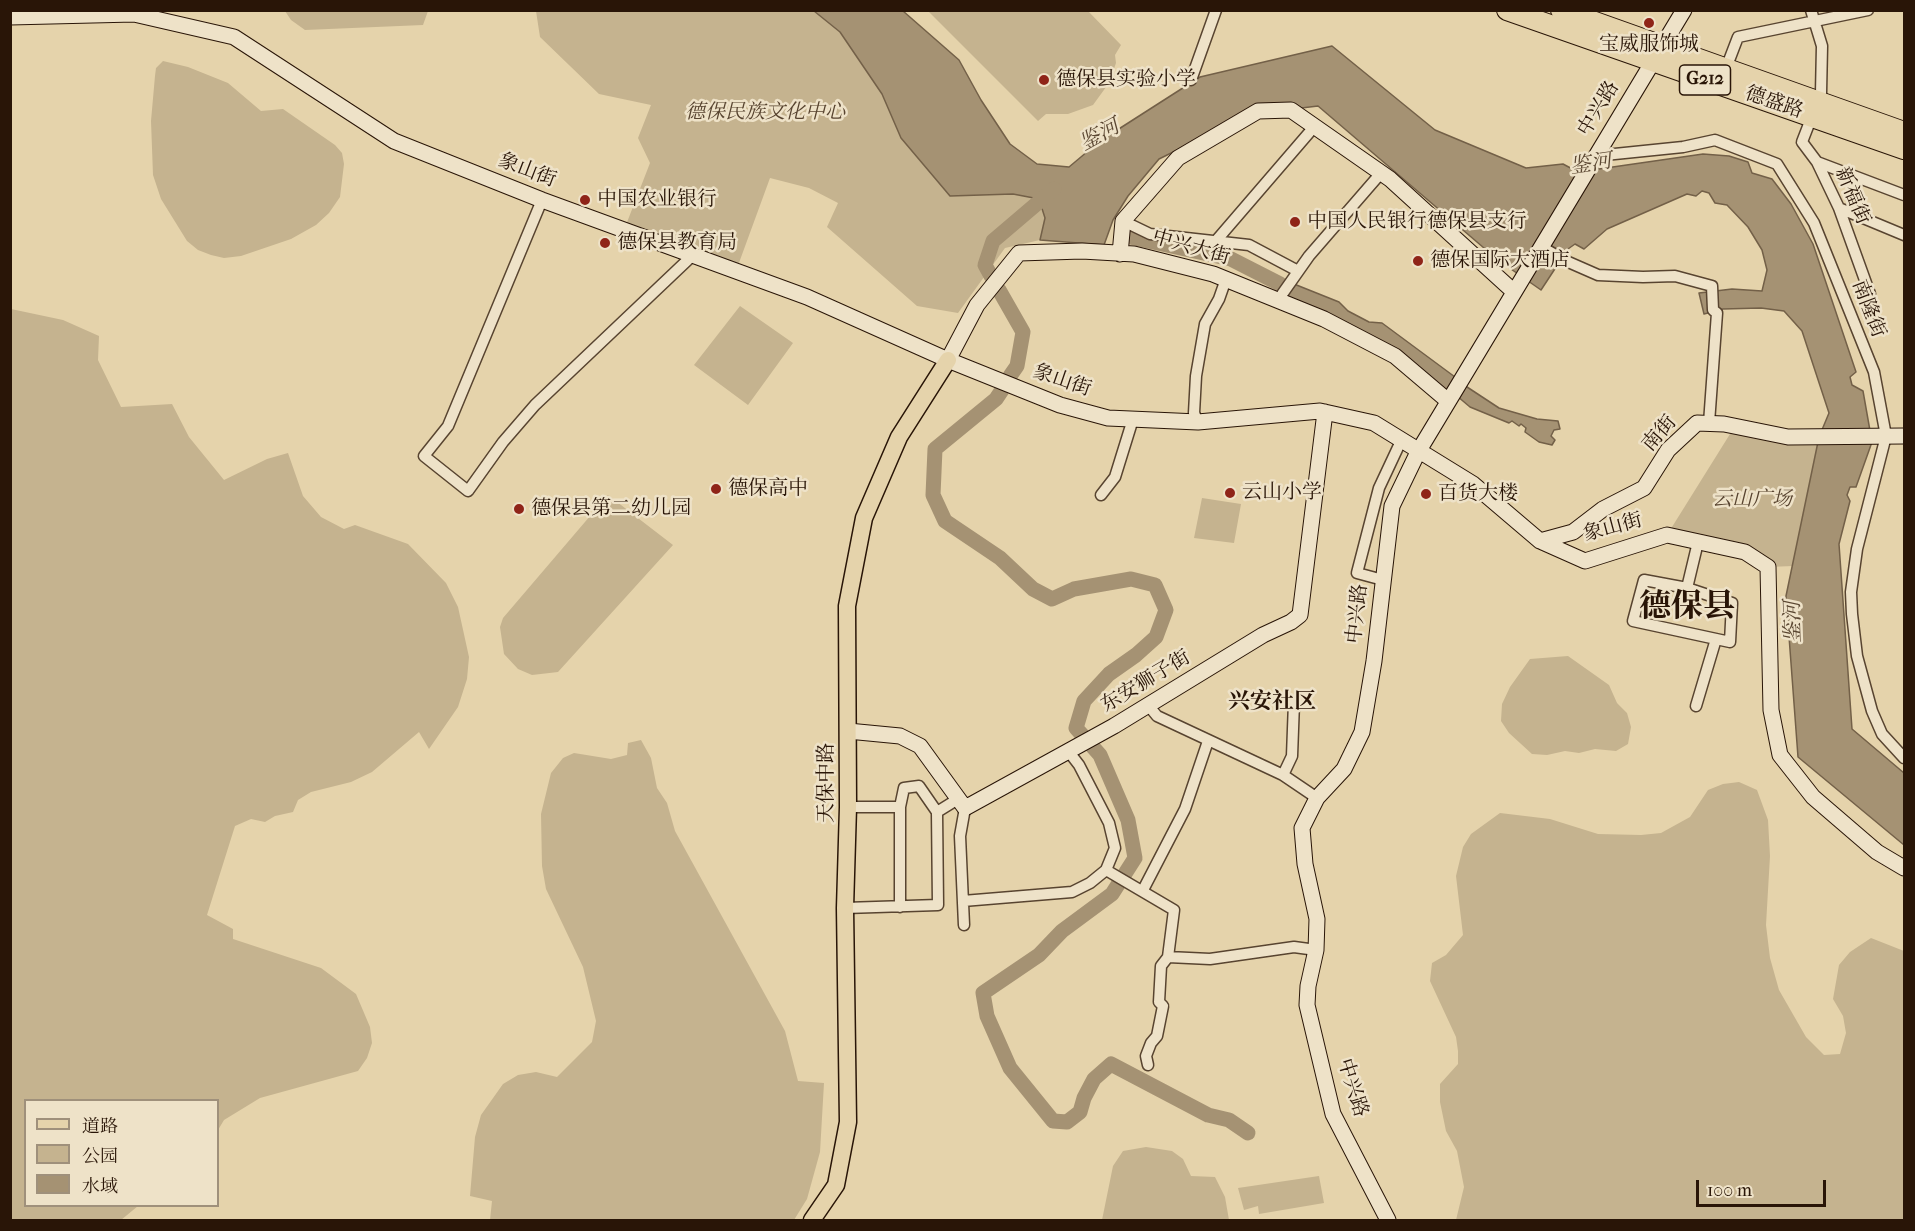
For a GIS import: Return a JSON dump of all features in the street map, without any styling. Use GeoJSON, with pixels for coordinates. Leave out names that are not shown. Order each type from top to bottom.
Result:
{"type":"FeatureCollection","features":[{"type":"Feature","properties":{"kind":"highway","name":"G212"},"geometry":{"type":"LineString","coordinates":[[1570,12],[1656,54]]}},
{"type":"Feature","properties":{"kind":"highway","name":"德盛路"},"geometry":{"type":"LineString","coordinates":[[1519,13],[1656,54],[1816,109],[1905,149]]}},
{"type":"Feature","properties":{"kind":"highway","name":"G212"},"geometry":{"type":"LineString","coordinates":[[1816,109],[1905,132]]}},
{"type":"Feature","properties":{"kind":"main road","name":"中兴路"},"geometry":{"type":"LineString","coordinates":[[1388,1221],[1333,1114],[1308,1005],[1308,986],[1316,950],[1317,919],[1305,864],[1302,828],[1317,798],[1344,769],[1362,732],[1374,660],[1392,506],[1418,452],[1448,401],[1684,10]]}},
{"type":"Feature","properties":{"kind":"main road","name":"象山街"},"geometry":{"type":"LineString","coordinates":[[10,17],[134,14],[234,37],[394,141],[542,200],[807,297],[948,360],[1060,405],[1108,418],[1198,422],[1325,412],[1374,423],[1473,484],[1540,541],[1584,561],[1667,535],[1745,552],[1768,567],[1771,710],[1780,755],[1813,796],[1877,852],[1905,868]]}},
{"type":"Feature","properties":{"kind":"main road"},"geometry":{"type":"LineString","coordinates":[[1120,254],[1123,221],[1178,158],[1258,111],[1290,110],[1381,172],[1516,286]]}},
{"type":"Feature","properties":{"kind":"main road","name":"中兴大街"},"geometry":{"type":"LineString","coordinates":[[948,360],[977,305],[1019,253],[1083,251],[1120,254],[1145,257],[1226,279],[1324,320],[1395,356],[1448,401]]}},
{"type":"Feature","properties":{"kind":"main road","name":"天保中路"},"geometry":{"type":"LineString","coordinates":[[812,1221],[836,1185],[848,1122],[845,908],[848,807],[847,606],[864,518],[899,437],[948,360]]}},
{"type":"Feature","properties":{"kind":"main road","name":"东安狮子街"},"geometry":{"type":"LineString","coordinates":[[962,803],[1069,752],[1300,615],[1325,412]]}},
{"type":"Feature","properties":{"kind":"main road","name":"南街"},"geometry":{"type":"LineString","coordinates":[[1540,541],[1573,532],[1604,509],[1644,488],[1668,450],[1697,423],[1709,423],[1788,437],[1905,436]]}},
{"type":"Feature","properties":{"kind":"main road"},"geometry":{"type":"LineString","coordinates":[[848,731],[900,736],[920,746],[962,803]]}},
{"type":"Feature","properties":{"kind":"street"},"geometry":{"type":"LineString","coordinates":[[1191,80],[1216,10]]}},
{"type":"Feature","properties":{"kind":"street"},"geometry":{"type":"LineString","coordinates":[[1811,10],[1822,46],[1816,109]]}},
{"type":"Feature","properties":{"kind":"street"},"geometry":{"type":"LineString","coordinates":[[1722,77],[1738,37],[1868,10]]}},
{"type":"Feature","properties":{"kind":"street","name":"新福街"},"geometry":{"type":"LineString","coordinates":[[1816,109],[1802,142],[1817,162],[1839,208],[1870,294]]}},
{"type":"Feature","properties":{"kind":"street"},"geometry":{"type":"LineString","coordinates":[[1215,242],[1314,127]]}},
{"type":"Feature","properties":{"kind":"street","name":"南隆街"},"geometry":{"type":"LineString","coordinates":[[1595,156],[1683,147],[1716,140],[1777,164],[1814,223],[1874,372],[1886,436],[1857,549],[1851,592],[1852,614],[1857,656],[1872,711],[1882,734],[1905,758]]}},
{"type":"Feature","properties":{"kind":"street"},"geometry":{"type":"LineString","coordinates":[[1817,162],[1905,195]]}},
{"type":"Feature","properties":{"kind":"street"},"geometry":{"type":"LineString","coordinates":[[1278,300],[1298,271],[1381,172]]}},
{"type":"Feature","properties":{"kind":"street"},"geometry":{"type":"LineString","coordinates":[[542,200],[448,426],[424,456],[468,491],[503,442],[535,405],[693,255]]}},
{"type":"Feature","properties":{"kind":"street"},"geometry":{"type":"LineString","coordinates":[[1839,208],[1905,235]]}},
{"type":"Feature","properties":{"kind":"street"},"geometry":{"type":"LineString","coordinates":[[1123,221],[1150,234],[1249,245],[1298,271]]}},
{"type":"Feature","properties":{"kind":"street"},"geometry":{"type":"LineString","coordinates":[[1540,246],[1598,275],[1643,278],[1675,276],[1713,286],[1713,310],[1717,313],[1709,423]]}},
{"type":"Feature","properties":{"kind":"street"},"geometry":{"type":"LineString","coordinates":[[1198,422],[1194,413],[1196,376],[1205,324],[1219,299],[1226,279]]}},
{"type":"Feature","properties":{"kind":"street"},"geometry":{"type":"LineString","coordinates":[[1101,495],[1114,477],[1133,419]]}},
{"type":"Feature","properties":{"kind":"street"},"geometry":{"type":"LineString","coordinates":[[1383,580],[1356,573],[1379,488],[1401,441]]}},
{"type":"Feature","properties":{"kind":"street"},"geometry":{"type":"LineString","coordinates":[[1687,588],[1698,542]]}},
{"type":"Feature","properties":{"kind":"street"},"geometry":{"type":"LineString","coordinates":[[1644,580],[1687,588],[1732,603],[1730,642],[1716,639],[1633,621],[1644,580]]}},
{"type":"Feature","properties":{"kind":"street"},"geometry":{"type":"LineString","coordinates":[[1696,706],[1716,639]]}},
{"type":"Feature","properties":{"kind":"street"},"geometry":{"type":"LineString","coordinates":[[1283,775],[1292,756],[1294,702]]}},
{"type":"Feature","properties":{"kind":"street"},"geometry":{"type":"LineString","coordinates":[[1148,705],[1157,716],[1283,775],[1317,798]]}},
{"type":"Feature","properties":{"kind":"street"},"geometry":{"type":"LineString","coordinates":[[1143,890],[1185,809],[1208,741]]}},
{"type":"Feature","properties":{"kind":"street"},"geometry":{"type":"LineString","coordinates":[[963,902],[1072,892],[1090,884],[1106,870],[1115,848],[1109,823],[1079,765],[1069,752]]}},
{"type":"Feature","properties":{"kind":"street"},"geometry":{"type":"LineString","coordinates":[[845,908],[900,907],[938,905],[938,812],[919,786],[904,788],[900,807],[900,907]]}},
{"type":"Feature","properties":{"kind":"street"},"geometry":{"type":"LineString","coordinates":[[938,812],[962,803],[960,836],[964,926]]}},
{"type":"Feature","properties":{"kind":"street"},"geometry":{"type":"LineString","coordinates":[[848,807],[900,807]]}},
{"type":"Feature","properties":{"kind":"street"},"geometry":{"type":"LineString","coordinates":[[1106,870],[1174,910],[1168,957],[1161,966],[1159,1002],[1163,1006],[1157,1036],[1151,1043],[1146,1056],[1148,1065]]}},
{"type":"Feature","properties":{"kind":"street"},"geometry":{"type":"LineString","coordinates":[[1168,957],[1210,959],[1294,947],[1316,950]]}},
{"type":"Feature","properties":{"kind":"green space"},"geometry":{"type":"Polygon","coordinates":[[[285,11],[428,11],[423,25],[305,30],[291,20],[285,11]]]}},
{"type":"Feature","properties":{"kind":"green space","name":"德保民族文化中心"},"geometry":{"type":"Polygon","coordinates":[[[536,11],[814,11],[840,32],[882,94],[901,138],[950,196],[1013,194],[1039,199],[1045,218],[1040,240],[1005,248],[958,313],[917,306],[827,227],[838,203],[809,188],[770,178],[736,271],[624,230],[650,163],[638,138],[651,105],[599,94],[540,37],[536,11]]]}},
{"type":"Feature","properties":{"kind":"green space"},"geometry":{"type":"Polygon","coordinates":[[[928,11],[1088,11],[1121,45],[1115,55],[1116,63],[1109,83],[1093,105],[1068,114],[1046,114],[1038,121],[928,11]]]}},
{"type":"Feature","properties":{"kind":"green space"},"geometry":{"type":"Polygon","coordinates":[[[163,61],[188,67],[228,83],[261,111],[283,109],[335,145],[342,153],[344,164],[340,197],[329,213],[316,225],[291,239],[241,256],[224,258],[211,255],[198,250],[187,241],[161,199],[153,175],[151,121],[156,68],[163,61]]]}},
{"type":"Feature","properties":{"kind":"green space"},"geometry":{"type":"Polygon","coordinates":[[[740,306],[793,343],[748,405],[694,365],[740,306]]]}},
{"type":"Feature","properties":{"kind":"green space"},"geometry":{"type":"Polygon","coordinates":[[[11,309],[63,320],[99,336],[98,360],[121,407],[172,404],[189,437],[224,480],[267,459],[288,453],[303,496],[321,517],[344,529],[355,525],[408,544],[446,583],[458,607],[469,657],[467,679],[458,707],[429,749],[419,732],[372,772],[351,782],[311,792],[298,800],[293,812],[275,816],[265,822],[251,819],[235,826],[207,915],[233,929],[233,939],[321,968],[356,994],[370,1027],[372,1043],[367,1058],[358,1071],[260,1098],[224,1120],[219,1128],[219,1099],[24,1099],[24,1207],[137,1207],[121,1220],[11,1220],[11,309]]]}},
{"type":"Feature","properties":{"kind":"green space","name":"云山广场"},"geometry":{"type":"Polygon","coordinates":[[[1735,426],[1819,437],[1793,566],[1768,567],[1667,535],[1735,426]]]}},
{"type":"Feature","properties":{"kind":"green space"},"geometry":{"type":"Polygon","coordinates":[[[608,495],[673,545],[558,672],[532,675],[518,669],[504,654],[500,627],[503,618],[608,495]]]}},
{"type":"Feature","properties":{"kind":"green space"},"geometry":{"type":"Polygon","coordinates":[[[1202,498],[1241,504],[1234,543],[1194,538],[1202,498]]]}},
{"type":"Feature","properties":{"kind":"green space"},"geometry":{"type":"Polygon","coordinates":[[[1568,656],[1609,685],[1617,703],[1627,713],[1631,727],[1628,744],[1616,751],[1595,749],[1579,753],[1565,751],[1547,755],[1532,754],[1509,733],[1501,721],[1502,704],[1510,687],[1530,659],[1568,656]]]}},
{"type":"Feature","properties":{"kind":"green space"},"geometry":{"type":"Polygon","coordinates":[[[641,740],[651,758],[657,788],[667,803],[675,831],[785,1031],[798,1081],[824,1083],[820,1152],[807,1199],[794,1220],[490,1220],[492,1201],[470,1196],[475,1137],[481,1115],[503,1084],[518,1075],[536,1072],[557,1077],[592,1042],[596,1021],[583,967],[546,889],[542,866],[541,814],[551,773],[563,758],[574,753],[611,759],[627,755],[628,743],[641,740]]]}},
{"type":"Feature","properties":{"kind":"green space"},"geometry":{"type":"Polygon","coordinates":[[[1739,782],[1757,790],[1768,820],[1770,856],[1766,925],[1770,958],[1779,990],[1806,1037],[1824,1055],[1840,1054],[1846,1033],[1843,1016],[1833,999],[1839,965],[1850,952],[1871,938],[1904,951],[1904,1220],[1456,1220],[1464,1187],[1457,1151],[1446,1131],[1440,1102],[1440,1084],[1458,1064],[1458,1051],[1456,1037],[1430,981],[1432,963],[1446,955],[1463,935],[1456,876],[1463,847],[1471,834],[1500,813],[1550,819],[1598,834],[1661,833],[1690,817],[1708,790],[1723,784],[1739,782]]]}},
{"type":"Feature","properties":{"kind":"green space"},"geometry":{"type":"Polygon","coordinates":[[[1146,1147],[1172,1151],[1183,1159],[1191,1176],[1215,1177],[1225,1197],[1229,1220],[1102,1220],[1113,1166],[1123,1151],[1146,1147]]]}},
{"type":"Feature","properties":{"kind":"green space"},"geometry":{"type":"Polygon","coordinates":[[[1319,1176],[1324,1203],[1259,1214],[1258,1206],[1244,1210],[1238,1188],[1319,1176]]]}},
{"type":"Feature","properties":{"kind":"water","name":"鉴河"},"geometry":{"type":"Polygon","coordinates":[[[814,11],[903,11],[959,60],[981,100],[1010,144],[1037,164],[1069,167],[1100,141],[1200,77],[1332,46],[1435,130],[1526,168],[1563,164],[1578,172],[1703,154],[1729,156],[1748,162],[1752,173],[1772,179],[1791,204],[1813,244],[1856,372],[1850,377],[1852,385],[1863,391],[1872,442],[1856,487],[1850,487],[1847,495],[1850,501],[1839,544],[1852,729],[1904,773],[1904,845],[1798,757],[1786,596],[1819,437],[1829,413],[1802,331],[1784,311],[1761,308],[1723,309],[1704,314],[1699,293],[1732,289],[1762,291],[1767,270],[1762,250],[1748,227],[1727,205],[1715,203],[1709,193],[1702,191],[1696,196],[1687,194],[1607,229],[1584,249],[1575,244],[1568,249],[1541,290],[1498,260],[1318,106],[1293,109],[1273,103],[1243,113],[1218,130],[1159,159],[1128,196],[1113,220],[1104,245],[1040,240],[1045,218],[1039,199],[1013,194],[950,196],[901,138],[882,94],[840,32],[814,11]]]}},
{"type":"Feature","properties":{"kind":"water"},"geometry":{"type":"Polygon","coordinates":[[[1294,284],[1339,302],[1348,311],[1369,322],[1382,323],[1455,377],[1446,391],[1286,297],[1294,284]]]}},
{"type":"Feature","properties":{"kind":"water"},"geometry":{"type":"Polygon","coordinates":[[[1464,385],[1499,408],[1537,419],[1558,421],[1560,429],[1554,430],[1551,436],[1555,440],[1552,445],[1539,442],[1525,432],[1526,428],[1521,424],[1519,426],[1512,421],[1509,423],[1470,407],[1457,396],[1464,385]]]}},
{"type":"Feature","properties":{"kind":"waterway"},"geometry":{"type":"LineString","coordinates":[[991,276],[985,265],[993,241],[1054,189]]}},
{"type":"Feature","properties":{"kind":"waterway"},"geometry":{"type":"LineString","coordinates":[[1130,237],[1231,259],[1280,284]]}},
{"type":"Feature","properties":{"kind":"waterway"},"geometry":{"type":"LineString","coordinates":[[999,290],[1023,332],[1017,366],[1010,376]]}},
{"type":"Feature","properties":{"kind":"waterway"},"geometry":{"type":"LineString","coordinates":[[1002,390],[996,399],[935,449],[933,495],[945,521],[1000,558],[1033,589],[1052,599],[1074,589],[1131,579],[1155,585],[1166,610],[1156,637],[1109,674],[1084,701],[1076,728],[1100,755],[1128,820],[1135,858],[1112,894],[1062,931],[1039,955],[983,993],[987,1016],[1010,1068],[1053,1121],[1067,1122],[1080,1112],[1094,1079],[1111,1064],[1208,1115],[1229,1120],[1248,1133]]}},
{"type":"Feature","properties":{"kind":"place","name":"宝威服饰城"},"geometry":{"type":"Point","coordinates":[1649,23]}},
{"type":"Feature","properties":{"kind":"place","name":"德保县实验小学"},"geometry":{"type":"Point","coordinates":[1044,80]}},
{"type":"Feature","properties":{"kind":"place","name":"中国农业银行"},"geometry":{"type":"Point","coordinates":[585,200]}},
{"type":"Feature","properties":{"kind":"place","name":"中国人民银行德保县支行"},"geometry":{"type":"Point","coordinates":[1295,222]}},
{"type":"Feature","properties":{"kind":"place","name":"德保县教育局"},"geometry":{"type":"Point","coordinates":[605,243]}},
{"type":"Feature","properties":{"kind":"place","name":"德保国际大酒店"},"geometry":{"type":"Point","coordinates":[1418,261]}},
{"type":"Feature","properties":{"kind":"place","name":"德保高中"},"geometry":{"type":"Point","coordinates":[716,489]}},
{"type":"Feature","properties":{"kind":"place","name":"云山小学"},"geometry":{"type":"Point","coordinates":[1230,493]}},
{"type":"Feature","properties":{"kind":"place","name":"百货大楼"},"geometry":{"type":"Point","coordinates":[1426,494]}},
{"type":"Feature","properties":{"kind":"place","name":"德保县第二幼儿园"},"geometry":{"type":"Point","coordinates":[519,509]}},
{"type":"Feature","properties":{"kind":"district","name":"德保县"},"geometry":{"type":"Point","coordinates":[1687,608]}},
{"type":"Feature","properties":{"kind":"district","name":"兴安社区"},"geometry":{"type":"Point","coordinates":[1272,703]}}]}
